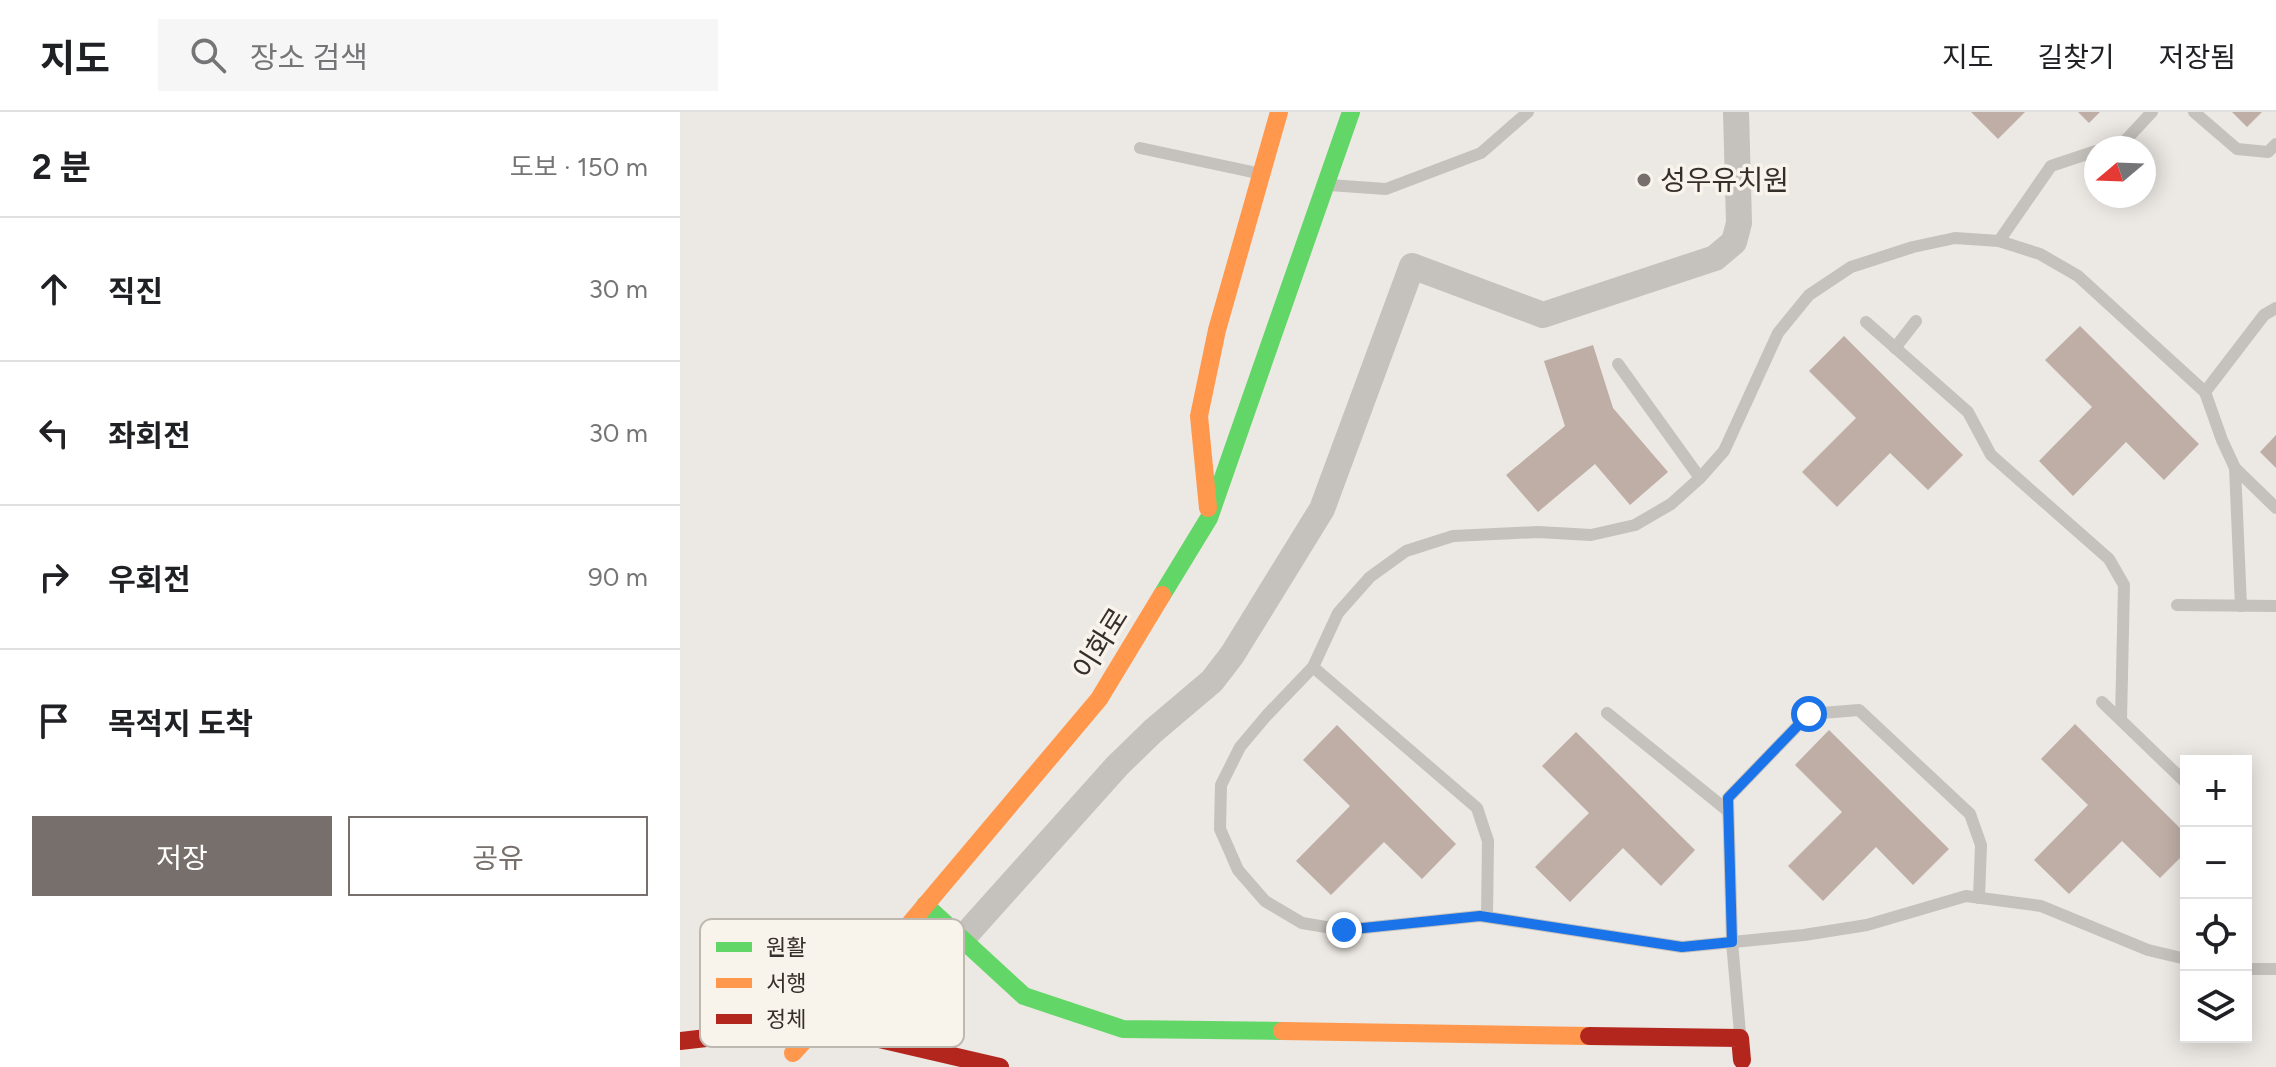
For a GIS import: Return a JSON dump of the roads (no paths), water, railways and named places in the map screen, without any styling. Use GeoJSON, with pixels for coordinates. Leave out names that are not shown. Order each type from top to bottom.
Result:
{"type":"FeatureCollection","features":[{"type":"Feature","properties":{"kind":"main road"},"geometry":{"type":"LineString","coordinates":[[1209,518],[1199,416],[1217,330],[1279,112]]}},
{"type":"Feature","properties":{"kind":"main road","name":"이화로"},"geometry":{"type":"LineString","coordinates":[[913,919],[1099,699],[1209,518],[1351,112]]}},
{"type":"Feature","properties":{"kind":"main road"},"geometry":{"type":"LineString","coordinates":[[925,905],[940,919]]}},
{"type":"Feature","properties":{"kind":"main road"},"geometry":{"type":"LineString","coordinates":[[964,941],[1024,996],[1123,1029],[1740,1038],[1742,1060]]}},
{"type":"Feature","properties":{"kind":"main road"},"geometry":{"type":"LineString","coordinates":[[680,1041],[700,1039]]}},
{"type":"Feature","properties":{"kind":"main road","name":"이화로"},"geometry":{"type":"LineString","coordinates":[[793,1053],[799,1047]]}},
{"type":"Feature","properties":{"kind":"main road"},"geometry":{"type":"LineString","coordinates":[[914,1047],[1000,1067]]}},
{"type":"Feature","properties":{"kind":"street"},"geometry":{"type":"LineString","coordinates":[[964,937],[1117,766],[1212,681],[1232,655],[1322,509],[1412,266],[1543,315],[1715,258],[1734,242],[1739,223],[1736,112]]}},
{"type":"Feature","properties":{"kind":"lane"},"geometry":{"type":"LineString","coordinates":[[1326,185],[1386,189],[1481,153],[1528,112]]}},
{"type":"Feature","properties":{"kind":"lane"},"geometry":{"type":"LineString","coordinates":[[2130,136],[2152,112]]}},
{"type":"Feature","properties":{"kind":"lane"},"geometry":{"type":"LineString","coordinates":[[2194,112],[2237,149],[2268,152],[2276,144]]}},
{"type":"Feature","properties":{"kind":"lane"},"geometry":{"type":"LineString","coordinates":[[1140,148],[1261,174]]}},
{"type":"Feature","properties":{"kind":"lane"},"geometry":{"type":"LineString","coordinates":[[1999,241],[2051,166],[2084,155]]}},
{"type":"Feature","properties":{"kind":"lane"},"geometry":{"type":"LineString","coordinates":[[2180,958],[2148,950],[2041,906],[1966,896],[1867,925],[1804,935],[1682,947],[1480,916],[1344,930],[1302,923],[1265,901],[1238,870],[1220,829],[1221,785],[1240,747],[1313,667],[1338,613],[1370,577],[1406,551],[1453,536],[1538,532],[1591,535],[1635,525],[1671,504],[1724,451],[1778,333],[1809,295],[1851,267],[1913,247],[1955,238],[1999,241],[2040,254],[2078,276],[2205,392],[2235,468],[2276,508]]}},
{"type":"Feature","properties":{"kind":"lane"},"geometry":{"type":"LineString","coordinates":[[2205,392],[2264,315],[2276,308]]}},
{"type":"Feature","properties":{"kind":"lane"},"geometry":{"type":"LineString","coordinates":[[1895,348],[1916,321]]}},
{"type":"Feature","properties":{"kind":"lane"},"geometry":{"type":"LineString","coordinates":[[1866,322],[1968,412],[1991,455],[2109,559],[2124,585],[2121,720]]}},
{"type":"Feature","properties":{"kind":"lane"},"geometry":{"type":"LineString","coordinates":[[1618,364],[1700,478]]}},
{"type":"Feature","properties":{"kind":"lane"},"geometry":{"type":"LineString","coordinates":[[2235,468],[2241,606]]}},
{"type":"Feature","properties":{"kind":"lane"},"geometry":{"type":"LineString","coordinates":[[2177,605],[2276,606]]}},
{"type":"Feature","properties":{"kind":"lane"},"geometry":{"type":"LineString","coordinates":[[1313,667],[1477,808],[1488,841],[1487,917]]}},
{"type":"Feature","properties":{"kind":"lane"},"geometry":{"type":"LineString","coordinates":[[2102,702],[2180,777]]}},
{"type":"Feature","properties":{"kind":"lane"},"geometry":{"type":"LineString","coordinates":[[1740,1038],[1732,942],[1728,798],[1809,714],[1859,710],[1970,814],[1981,845],[1979,898]]}},
{"type":"Feature","properties":{"kind":"lane"},"geometry":{"type":"LineString","coordinates":[[1607,713],[1728,811]]}},
{"type":"Feature","properties":{"kind":"lane"},"geometry":{"type":"LineString","coordinates":[[2252,969],[2276,969]]}},
{"type":"Feature","properties":{"kind":"place","name":"성우유치원"},"geometry":{"type":"Point","coordinates":[1644,180]}}]}
